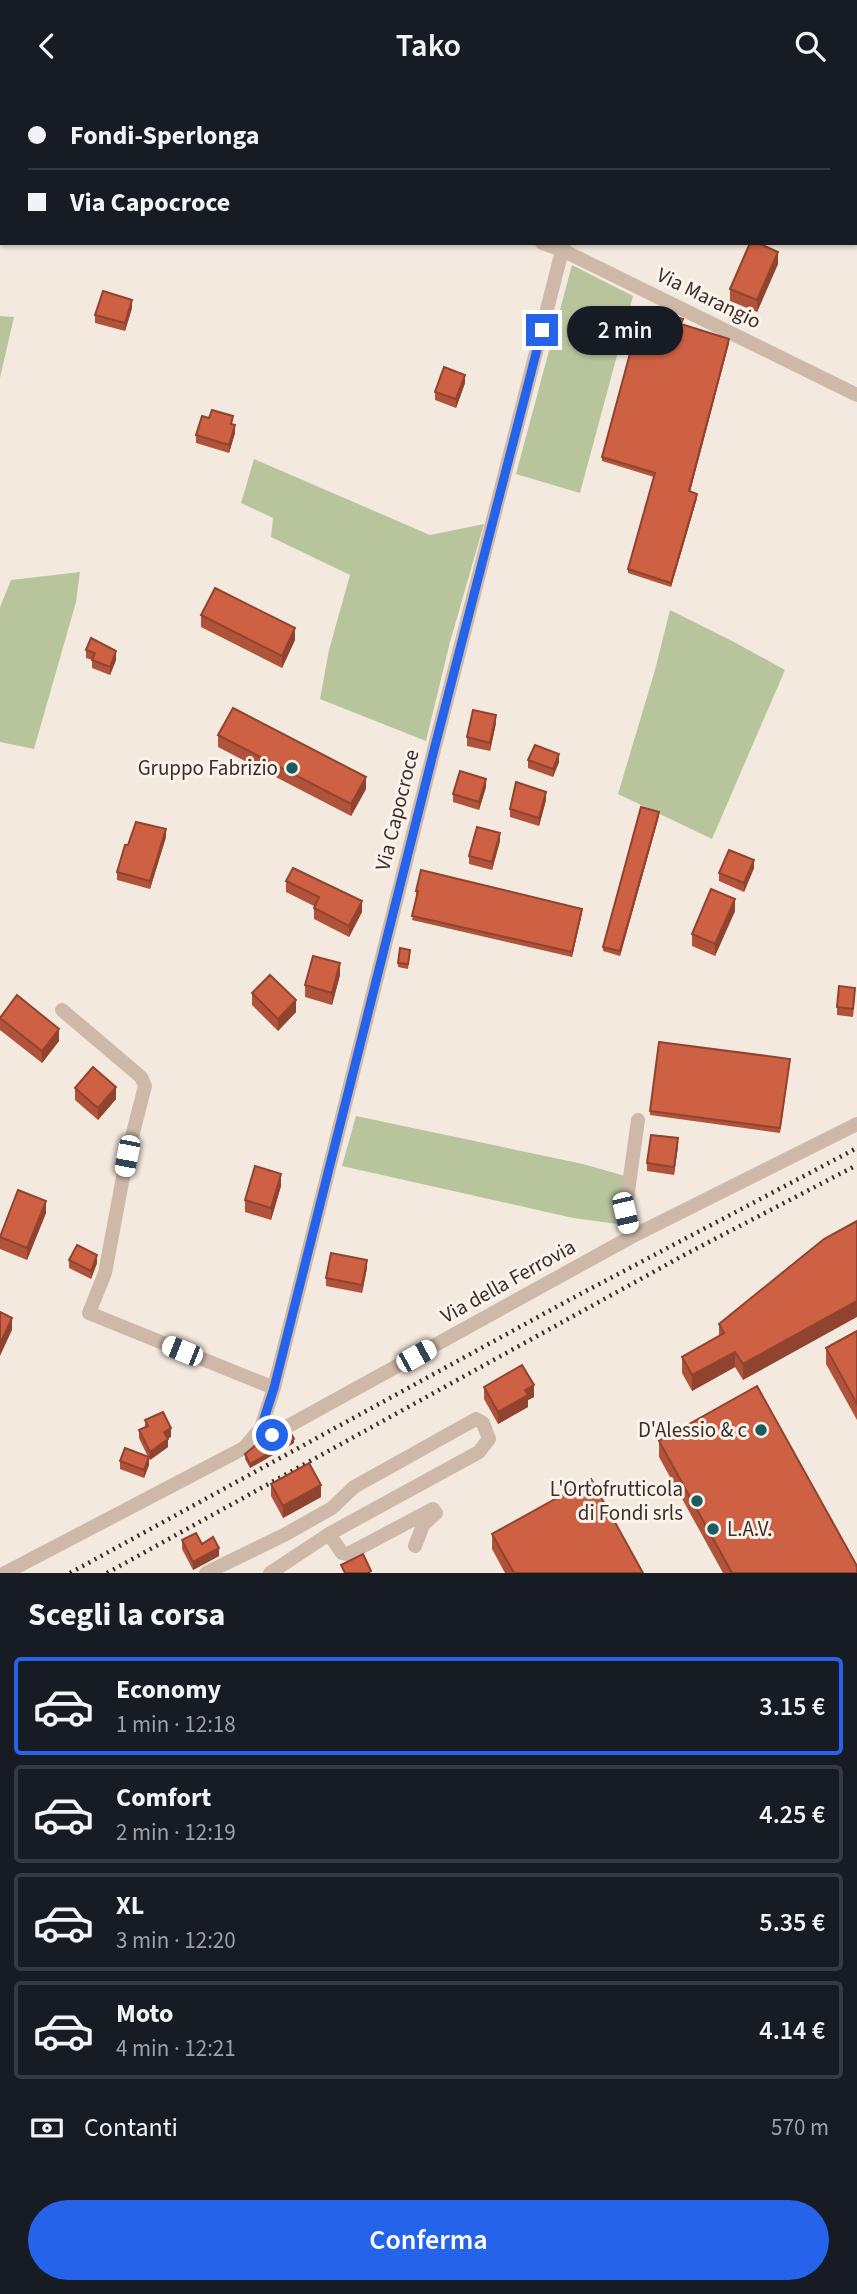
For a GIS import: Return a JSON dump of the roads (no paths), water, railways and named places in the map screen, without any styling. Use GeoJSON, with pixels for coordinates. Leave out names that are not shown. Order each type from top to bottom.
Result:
{"type":"FeatureCollection","features":[{"type":"Feature","properties":{"kind":"street","name":"Via Marangio"},"geometry":{"type":"LineString","coordinates":[[563,246],[857,395]]}},
{"type":"Feature","properties":{"kind":"street","name":"Via Capocroce"},"geometry":{"type":"LineString","coordinates":[[261,1428],[274,1388],[563,246]]}},
{"type":"Feature","properties":{"kind":"street"},"geometry":{"type":"LineString","coordinates":[[62,1010],[141,1077],[145,1086],[127,1156],[105,1273],[89,1313],[274,1388]]}},
{"type":"Feature","properties":{"kind":"street"},"geometry":{"type":"LineString","coordinates":[[631,1237],[625,1213],[638,1120]]}},
{"type":"Feature","properties":{"kind":"street","name":"Via della Ferrovia"},"geometry":{"type":"LineString","coordinates":[[261,1428],[272,1435],[631,1237],[857,1124]]}},
{"type":"Feature","properties":{"kind":"street"},"geometry":{"type":"LineString","coordinates":[[206,1573],[336,1505],[354,1487],[476,1419],[483,1423],[489,1439],[479,1453],[330,1535],[270,1573]]}},
{"type":"Feature","properties":{"kind":"street"},"geometry":{"type":"LineString","coordinates":[[5,1573],[244,1448],[261,1428]]}},
{"type":"Feature","properties":{"kind":"street"},"geometry":{"type":"LineString","coordinates":[[336,1505],[349,1525]]}},
{"type":"Feature","properties":{"kind":"street"},"geometry":{"type":"LineString","coordinates":[[330,1535],[342,1553],[348,1554],[433,1509],[436,1513],[423,1525],[415,1546]]}},
{"type":"Feature","properties":{"kind":"street"},"geometry":{"type":"LineString","coordinates":[[275,1539],[287,1561]]}},
{"type":"Feature","properties":{"kind":"railway"},"geometry":{"type":"LineString","coordinates":[[70,1573],[569,1300],[857,1148]]}},
{"type":"Feature","properties":{"kind":"railway"},"geometry":{"type":"LineString","coordinates":[[107,1573],[686,1254],[857,1165]]}},
{"type":"Feature","properties":{"kind":"place","name":"Gruppo Fabrizio"},"geometry":{"type":"Point","coordinates":[292,768]}},
{"type":"Feature","properties":{"kind":"place","name":"D'Alessio & c"},"geometry":{"type":"Point","coordinates":[761,1430]}},
{"type":"Feature","properties":{"kind":"place","name":"L'Ortofrutticola di Fondi srls"},"geometry":{"type":"Point","coordinates":[697,1501]}},
{"type":"Feature","properties":{"kind":"place","name":"L.A.V."},"geometry":{"type":"Point","coordinates":[713,1529]}}]}
